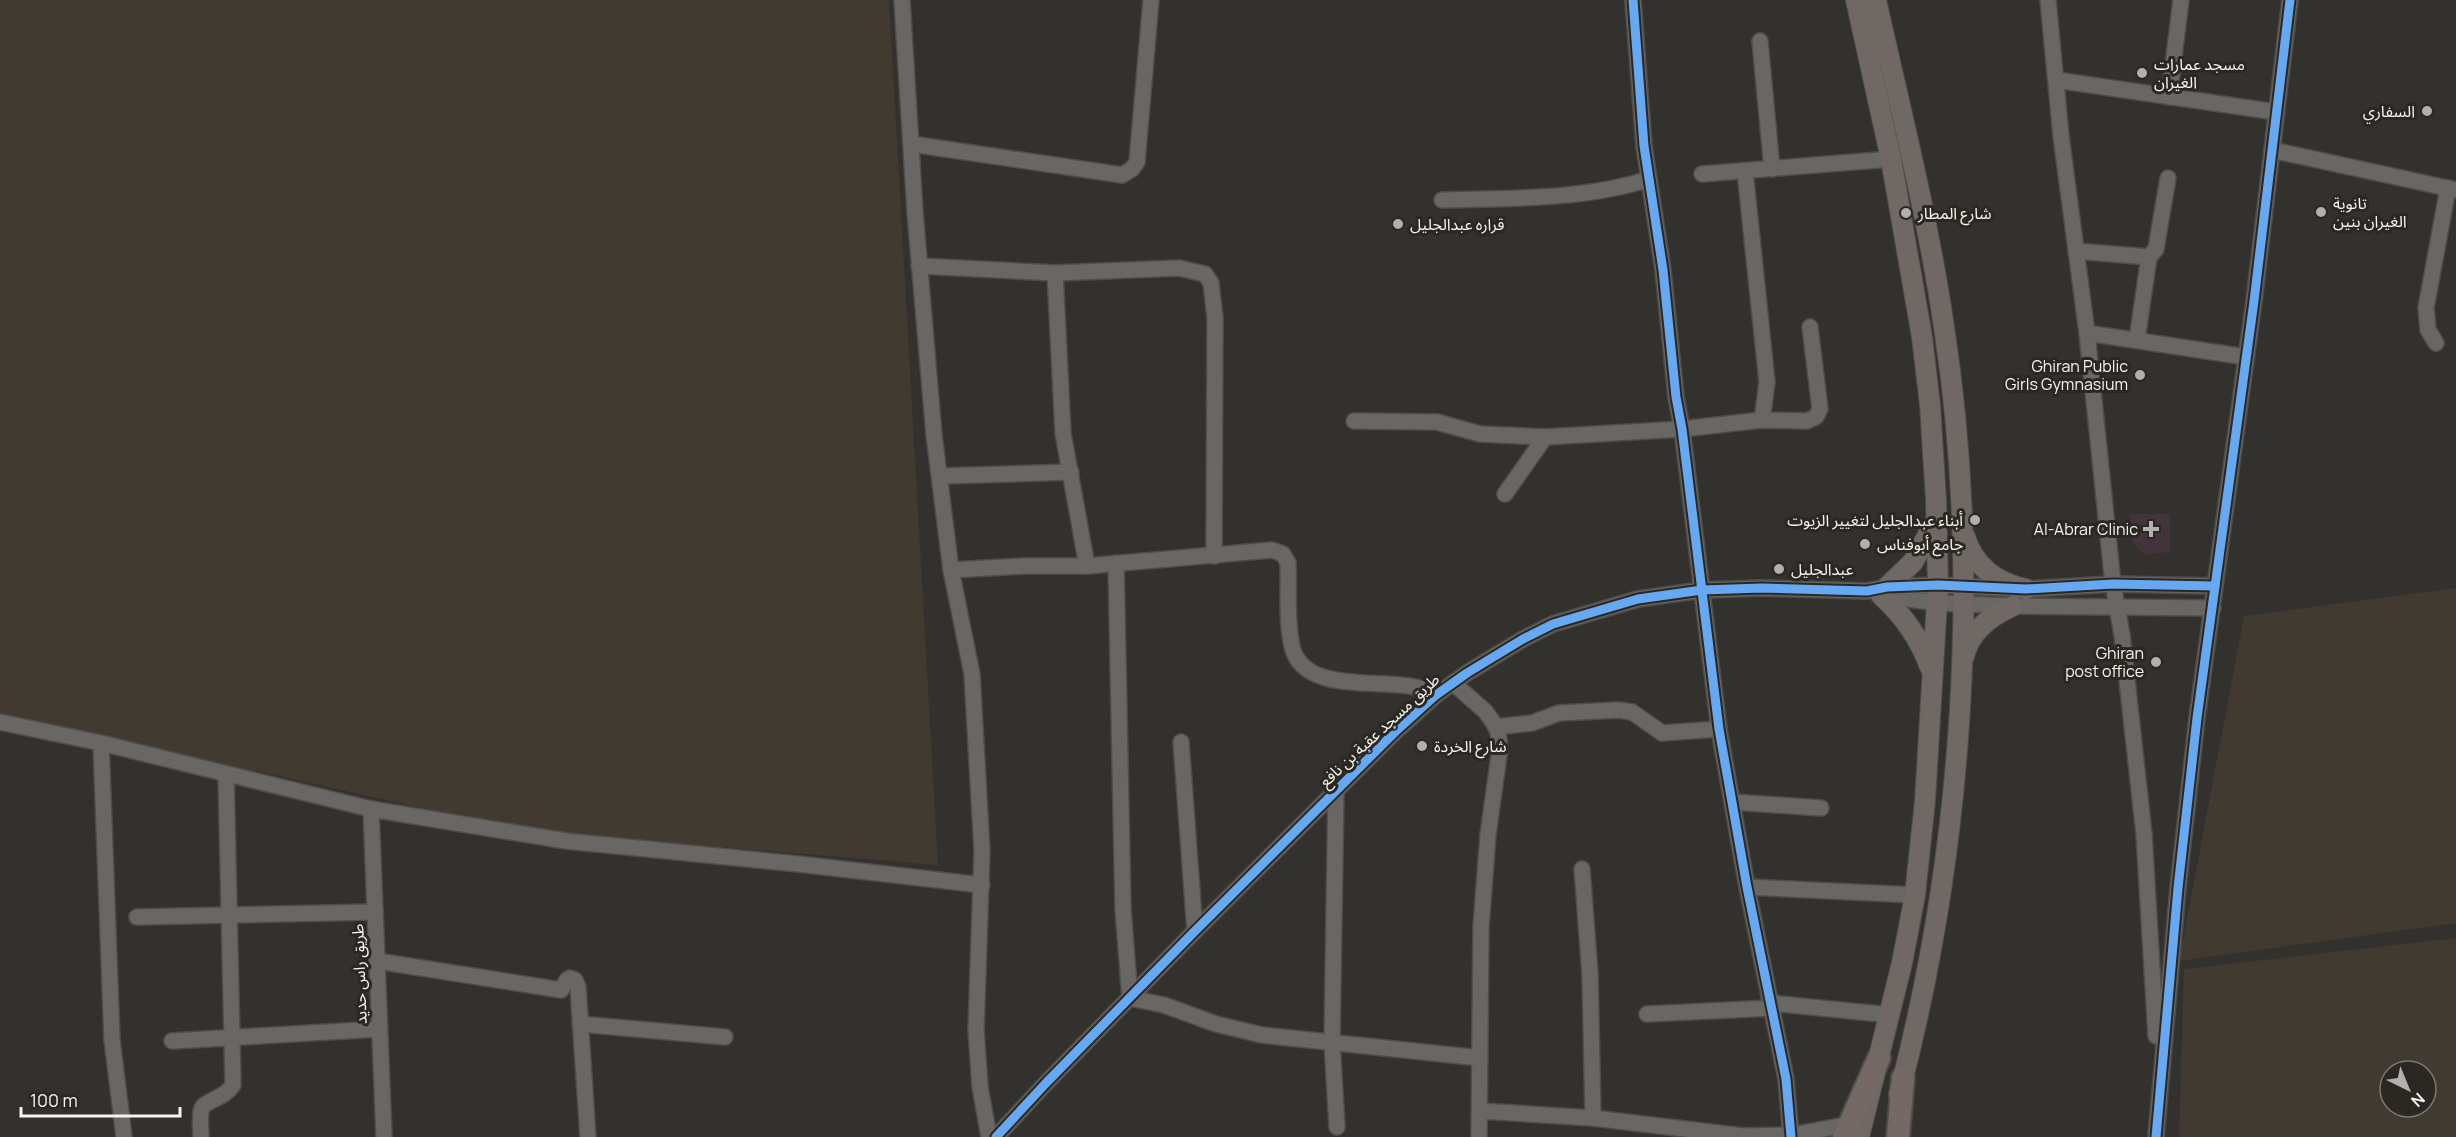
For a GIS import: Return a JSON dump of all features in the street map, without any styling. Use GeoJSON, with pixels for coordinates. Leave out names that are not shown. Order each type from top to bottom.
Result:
{"type":"FeatureCollection","features":[{"type":"Feature","properties":{"kind":"highway"},"geometry":{"type":"LineString","coordinates":[[1851,1133],[1879,1058]]}},
{"type":"Feature","properties":{"kind":"highway"},"geometry":{"type":"LineString","coordinates":[[1898,1137],[1903,1078]]}},
{"type":"Feature","properties":{"kind":"main road"},"geometry":{"type":"LineString","coordinates":[[1856,0],[1891,159],[1922,337],[1930,405],[1938,594],[1925,801],[1915,895],[1879,1058]]}},
{"type":"Feature","properties":{"kind":"main road"},"geometry":{"type":"LineString","coordinates":[[1876,0],[1944,327],[1960,463],[1963,527],[1958,738],[1942,883],[1903,1078],[1888,1137]]}},
{"type":"Feature","properties":{"kind":"main road"},"geometry":{"type":"LineString","coordinates":[[1932,671],[1912,630],[1879,591],[1916,557],[1936,520]]}},
{"type":"Feature","properties":{"kind":"main road"},"geometry":{"type":"LineString","coordinates":[[1963,527],[1971,553],[1984,568],[2000,581],[2026,589]]}},
{"type":"Feature","properties":{"kind":"main road"},"geometry":{"type":"LineString","coordinates":[[1961,668],[1965,651],[1978,630],[1997,613],[2013,606]]}},
{"type":"Feature","properties":{"kind":"street"},"geometry":{"type":"LineString","coordinates":[[902,0],[919,266],[933,424],[951,570],[972,674],[981,796],[982,885],[976,1009],[980,1087],[988,1137]]}},
{"type":"Feature","properties":{"kind":"street"},"geometry":{"type":"LineString","coordinates":[[911,144],[1122,175],[1132,169],[1137,162],[1151,0]]}},
{"type":"Feature","properties":{"kind":"street"},"geometry":{"type":"LineString","coordinates":[[1633,0],[1644,146],[1663,270],[1676,397],[1682,429],[1719,729],[1747,887],[1786,1079],[1792,1136]]}},
{"type":"Feature","properties":{"kind":"street"},"geometry":{"type":"LineString","coordinates":[[2048,0],[2061,135],[2087,333],[2107,514],[2115,607],[2122,635],[2144,834],[2156,1020],[2156,1137]]}},
{"type":"Feature","properties":{"kind":"street"},"geometry":{"type":"LineString","coordinates":[[2169,97],[2181,0]]}},
{"type":"Feature","properties":{"kind":"street"},"geometry":{"type":"LineString","coordinates":[[2156,1120],[2195,730],[2246,357],[2290,0]]}},
{"type":"Feature","properties":{"kind":"street"},"geometry":{"type":"LineString","coordinates":[[1760,41],[1772,169]]}},
{"type":"Feature","properties":{"kind":"street"},"geometry":{"type":"LineString","coordinates":[[2056,80],[2276,112]]}},
{"type":"Feature","properties":{"kind":"street"},"geometry":{"type":"LineString","coordinates":[[2272,150],[2452,189],[2426,308],[2428,330],[2436,343]]}},
{"type":"Feature","properties":{"kind":"street"},"geometry":{"type":"LineString","coordinates":[[1701,174],[1891,159]]}},
{"type":"Feature","properties":{"kind":"street"},"geometry":{"type":"LineString","coordinates":[[1745,171],[1767,382],[1762,420]]}},
{"type":"Feature","properties":{"kind":"street"},"geometry":{"type":"LineString","coordinates":[[2137,340],[2149,257],[2156,249],[2168,178]]}},
{"type":"Feature","properties":{"kind":"street"},"geometry":{"type":"LineString","coordinates":[[1442,200],[1563,195],[1619,188],[1649,179]]}},
{"type":"Feature","properties":{"kind":"street"},"geometry":{"type":"LineString","coordinates":[[2076,251],[2149,257]]}},
{"type":"Feature","properties":{"kind":"street"},"geometry":{"type":"LineString","coordinates":[[919,266],[1055,273],[1179,268],[1196,270],[1204,274],[1210,283],[1215,318],[1214,556]]}},
{"type":"Feature","properties":{"kind":"street"},"geometry":{"type":"LineString","coordinates":[[1055,273],[1063,433],[1087,566]]}},
{"type":"Feature","properties":{"kind":"street"},"geometry":{"type":"LineString","coordinates":[[1354,421],[1437,422],[1480,434],[1545,437],[1682,429],[1762,420],[1808,421],[1819,413],[1820,409],[1810,327]]}},
{"type":"Feature","properties":{"kind":"street"},"geometry":{"type":"LineString","coordinates":[[2087,333],[2246,357]]}},
{"type":"Feature","properties":{"kind":"street"},"geometry":{"type":"LineString","coordinates":[[1505,494],[1545,437]]}},
{"type":"Feature","properties":{"kind":"street"},"geometry":{"type":"LineString","coordinates":[[941,476],[1071,472]]}},
{"type":"Feature","properties":{"kind":"street"},"geometry":{"type":"LineString","coordinates":[[951,570],[1024,566],[1087,566],[1272,550],[1283,554],[1288,563],[1291,644],[1298,662],[1308,671],[1320,676],[1357,683],[1418,688],[1436,695]]}},
{"type":"Feature","properties":{"kind":"street"},"geometry":{"type":"LineString","coordinates":[[1116,563],[1123,909],[1130,998],[1164,1005],[1216,1024],[1262,1035],[1480,1058]]}},
{"type":"Feature","properties":{"kind":"street"},"geometry":{"type":"LineString","coordinates":[[1962,595],[2113,584],[2215,586]]}},
{"type":"Feature","properties":{"kind":"street","name":"طريق مسجد عقبة بن نافع"},"geometry":{"type":"LineString","coordinates":[[996,1137],[1336,789],[1436,695],[1493,656],[1553,624],[1629,601],[1702,590],[1784,588],[1962,595]]}},
{"type":"Feature","properties":{"kind":"street"},"geometry":{"type":"LineString","coordinates":[[1962,595],[2013,606],[2213,608]]}},
{"type":"Feature","properties":{"kind":"street"},"geometry":{"type":"LineString","coordinates":[[1453,683],[1485,711],[1496,727],[1500,748],[1488,835],[1480,927],[1479,1137]]}},
{"type":"Feature","properties":{"kind":"street"},"geometry":{"type":"LineString","coordinates":[[1496,727],[1532,723],[1559,713],[1619,710],[1632,712],[1662,733],[1719,729]]}},
{"type":"Feature","properties":{"kind":"street"},"geometry":{"type":"LineString","coordinates":[[0,722],[101,743],[371,809],[566,841],[982,885]]}},
{"type":"Feature","properties":{"kind":"street"},"geometry":{"type":"LineString","coordinates":[[1181,741],[1195,931]]}},
{"type":"Feature","properties":{"kind":"street"},"geometry":{"type":"LineString","coordinates":[[101,743],[112,1040],[124,1137]]}},
{"type":"Feature","properties":{"kind":"street"},"geometry":{"type":"LineString","coordinates":[[201,1137],[201,1109],[206,1104],[227,1094],[233,1085],[226,774]]}},
{"type":"Feature","properties":{"kind":"street"},"geometry":{"type":"LineString","coordinates":[[1336,789],[1332,1042],[1337,1127]]}},
{"type":"Feature","properties":{"kind":"street"},"geometry":{"type":"LineString","coordinates":[[1733,802],[1821,808]]}},
{"type":"Feature","properties":{"kind":"street","name":"طريق راس حديد"},"geometry":{"type":"LineString","coordinates":[[371,809],[384,1137]]}},
{"type":"Feature","properties":{"kind":"street"},"geometry":{"type":"LineString","coordinates":[[1582,869],[1590,974],[1593,1119]]}},
{"type":"Feature","properties":{"kind":"street"},"geometry":{"type":"LineString","coordinates":[[1747,887],[1915,895]]}},
{"type":"Feature","properties":{"kind":"street"},"geometry":{"type":"LineString","coordinates":[[137,917],[229,913],[375,912]]}},
{"type":"Feature","properties":{"kind":"street"},"geometry":{"type":"LineString","coordinates":[[377,961],[561,990],[567,980],[570,978],[575,980],[578,987],[588,1137]]}},
{"type":"Feature","properties":{"kind":"street"},"geometry":{"type":"LineString","coordinates":[[1647,1014],[1771,1006],[1890,1015]]}},
{"type":"Feature","properties":{"kind":"street"},"geometry":{"type":"LineString","coordinates":[[580,1024],[725,1037]]}},
{"type":"Feature","properties":{"kind":"street"},"geometry":{"type":"LineString","coordinates":[[172,1041],[379,1029]]}},
{"type":"Feature","properties":{"kind":"street"},"geometry":{"type":"LineString","coordinates":[[1479,1111],[1593,1119],[1743,1136],[1851,1133]]}},
{"type":"Feature","properties":{"kind":"shaded area"},"geometry":{"type":"Polygon","coordinates":[[[0,0],[889,0],[938,865],[525,831],[0,714],[0,0]]]}},
{"type":"Feature","properties":{"kind":"shaded area","name":"Al-Abrar Clinic"},"geometry":{"type":"Polygon","coordinates":[[[2129,514],[2170,514],[2170,552],[2145,555],[2133,543],[2129,514]]]}},
{"type":"Feature","properties":{"kind":"shaded area"},"geometry":{"type":"Polygon","coordinates":[[[2456,588],[2456,923],[2179,961],[2244,616],[2456,588]]]}},
{"type":"Feature","properties":{"kind":"shaded area"},"geometry":{"type":"Polygon","coordinates":[[[2456,938],[2456,1137],[2179,1137],[2184,969],[2456,938]]]}},
{"type":"Feature","properties":{"kind":"cycle path"},"geometry":{"type":"LineString","coordinates":[[1633,0],[1644,146],[1663,270],[1676,397],[1682,429],[1719,729],[1747,887],[1786,1079],[1791,1137]]}},
{"type":"Feature","properties":{"kind":"cycle path"},"geometry":{"type":"LineString","coordinates":[[2156,1137],[2178,888],[2197,718],[2254,301],[2290,0]]}},
{"type":"Feature","properties":{"kind":"cycle path"},"geometry":{"type":"LineString","coordinates":[[996,1137],[1195,931],[1395,732],[1436,695],[1467,673],[1523,639],[1553,624],[1638,599],[1702,590],[1762,588],[1867,591],[1887,587],[1938,585],[2026,589],[2113,584],[2215,586]]}},
{"type":"Feature","properties":{"kind":"place","name":"مسجد عمارات الغيران"},"geometry":{"type":"Point","coordinates":[2142,73]}},
{"type":"Feature","properties":{"kind":"place","name":"السفاري"},"geometry":{"type":"Point","coordinates":[2427,111]}},
{"type":"Feature","properties":{"kind":"place","name":"تانوية الغيران بنين"},"geometry":{"type":"Point","coordinates":[2321,212]}},
{"type":"Feature","properties":{"kind":"place","name":"شارع المطار"},"geometry":{"type":"Point","coordinates":[1906,213]}},
{"type":"Feature","properties":{"kind":"place","name":"قراره عبدالجليل"},"geometry":{"type":"Point","coordinates":[1398,224]}},
{"type":"Feature","properties":{"kind":"place","name":"Ghiran Public Girls Gymnasium"},"geometry":{"type":"Point","coordinates":[2140,375]}},
{"type":"Feature","properties":{"kind":"place","name":"أبناء عبدالجليل لتغيير الزيوت"},"geometry":{"type":"Point","coordinates":[1975,520]}},
{"type":"Feature","properties":{"kind":"place","name":"Al-Abrar Clinic"},"geometry":{"type":"Point","coordinates":[2151,529]}},
{"type":"Feature","properties":{"kind":"place","name":"جامع أبوفناس"},"geometry":{"type":"Point","coordinates":[1865,544]}},
{"type":"Feature","properties":{"kind":"place","name":"عبدالجليل"},"geometry":{"type":"Point","coordinates":[1779,569]}},
{"type":"Feature","properties":{"kind":"place","name":"Ghiran post office"},"geometry":{"type":"Point","coordinates":[2156,662]}},
{"type":"Feature","properties":{"kind":"place","name":"شارع الخردة"},"geometry":{"type":"Point","coordinates":[1422,746]}}]}
